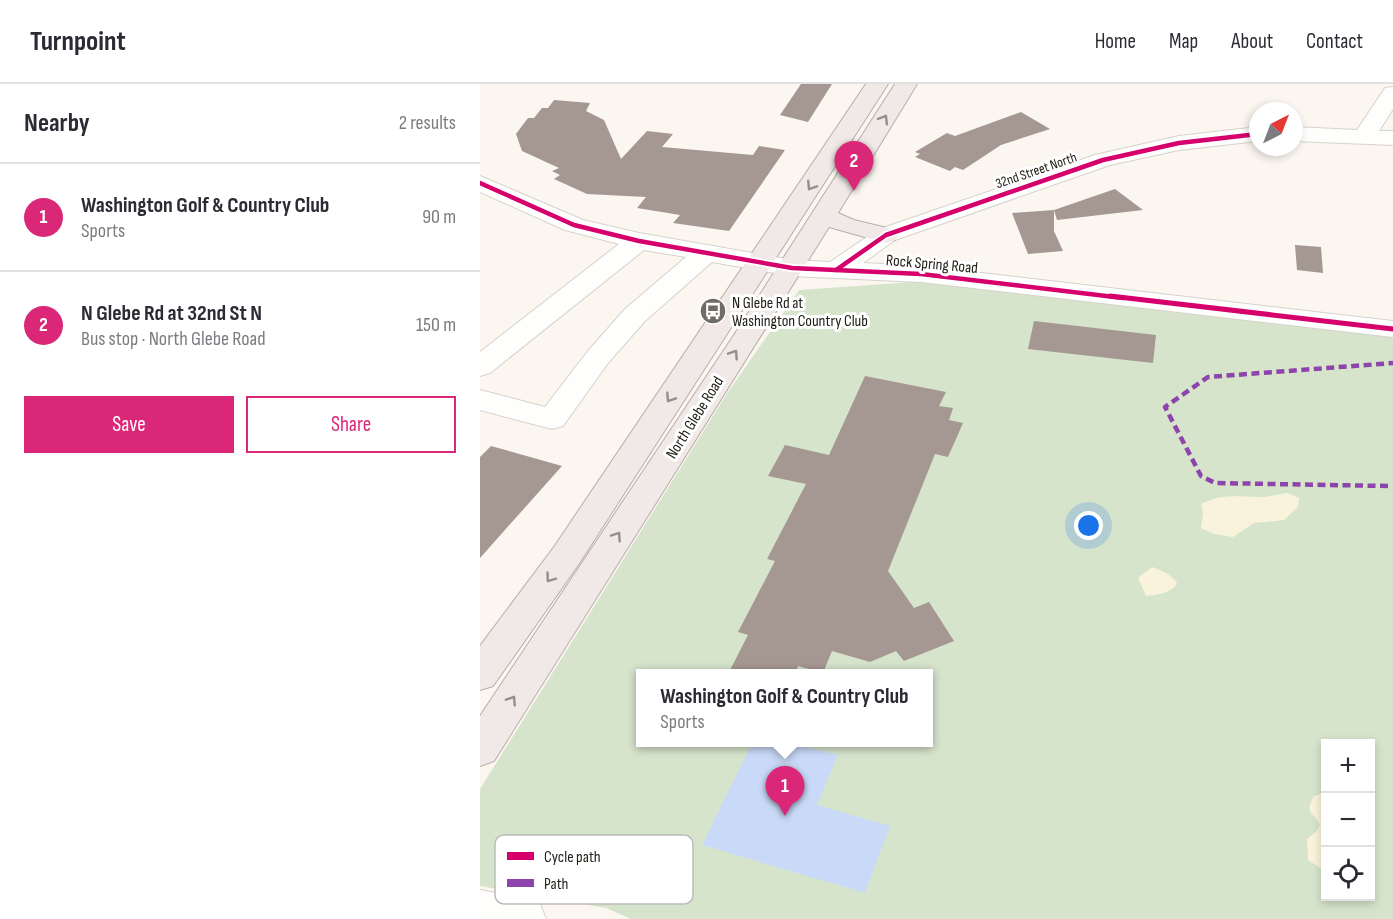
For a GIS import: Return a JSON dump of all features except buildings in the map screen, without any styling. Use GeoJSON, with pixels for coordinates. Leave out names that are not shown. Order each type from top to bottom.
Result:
{"type":"FeatureCollection","features":[{"type":"Feature","properties":{"kind":"main road","name":"North Glebe Road"},"geometry":{"type":"LineString","coordinates":[[480,675],[566,556],[878,84]]}},
{"type":"Feature","properties":{"kind":"main road","name":"North Glebe Road"},"geometry":{"type":"LineString","coordinates":[[480,749],[592,572],[792,268],[906,84]]}},
{"type":"Feature","properties":{"kind":"main road"},"geometry":{"type":"LineString","coordinates":[[824,216],[846,226],[886,235]]}},
{"type":"Feature","properties":{"kind":"street"},"geometry":{"type":"LineString","coordinates":[[1365,135],[1393,93]]}},
{"type":"Feature","properties":{"kind":"street"},"geometry":{"type":"LineString","coordinates":[[1303,134],[1393,138]]}},
{"type":"Feature","properties":{"kind":"street","name":"32nd Street North"},"geometry":{"type":"LineString","coordinates":[[837,270],[886,235],[1103,160],[1179,143],[1249,135]]}},
{"type":"Feature","properties":{"kind":"street","name":"Rock Spring Road"},"geometry":{"type":"LineString","coordinates":[[480,183],[574,225],[639,241],[792,268],[921,274],[1393,329]]}},
{"type":"Feature","properties":{"kind":"street"},"geometry":{"type":"LineString","coordinates":[[480,367],[639,241]]}},
{"type":"Feature","properties":{"kind":"street"},"geometry":{"type":"LineString","coordinates":[[480,400],[552,419],[598,357],[635,315],[707,253]]}},
{"type":"Feature","properties":{"kind":"street"},"geometry":{"type":"LineString","coordinates":[[480,911],[524,919]]}},
{"type":"Feature","properties":{"kind":"green space"},"geometry":{"type":"Polygon","coordinates":[[[914,282],[1393,337],[1393,919],[631,919],[606,908],[583,904],[693,904],[693,835],[495,835],[495,889],[480,886],[480,789],[726,395],[799,290],[914,282]]]}},
{"type":"Feature","properties":{"kind":"sand"},"geometry":{"type":"Polygon","coordinates":[[[1287,493],[1299,498],[1298,507],[1284,520],[1254,523],[1233,537],[1214,534],[1201,528],[1203,513],[1201,504],[1208,501],[1229,496],[1261,497],[1287,493]]]}},
{"type":"Feature","properties":{"kind":"sand"},"geometry":{"type":"Polygon","coordinates":[[[1152,567],[1172,577],[1177,583],[1175,586],[1164,593],[1146,596],[1138,578],[1152,567]]]}},
{"type":"Feature","properties":{"kind":"sand"},"geometry":{"type":"Polygon","coordinates":[[[1321,794],[1321,868],[1308,860],[1307,839],[1316,832],[1320,825],[1310,810],[1314,796],[1321,794]]]}},
{"type":"Feature","properties":{"kind":"water"},"geometry":{"type":"Polygon","coordinates":[[[750,747],[806,747],[838,755],[817,805],[890,826],[865,893],[702,845],[750,747]]]}},
{"type":"Feature","properties":{"kind":"marked path"},"geometry":{"type":"LineString","coordinates":[[1388,486],[1215,483],[1201,476],[1165,407],[1208,377],[1393,363]]}},
{"type":"Feature","properties":{"kind":"cycle path"},"geometry":{"type":"LineString","coordinates":[[836,270],[886,235],[1103,160],[1179,143],[1249,135]]}},
{"type":"Feature","properties":{"kind":"cycle path"},"geometry":{"type":"LineString","coordinates":[[480,183],[574,225],[639,241],[792,268],[921,274],[1393,329]]}},
{"type":"Feature","properties":{"kind":"place","name":"N Glebe Rd at 32nd St N"},"geometry":{"type":"Point","coordinates":[854,191]}},
{"type":"Feature","properties":{"kind":"place","name":"N Glebe Rd at Washington Country Club"},"geometry":{"type":"Point","coordinates":[713,311]}},
{"type":"Feature","properties":{"kind":"place","name":"Washington Golf & Country Club"},"geometry":{"type":"Point","coordinates":[785,816]}}]}
